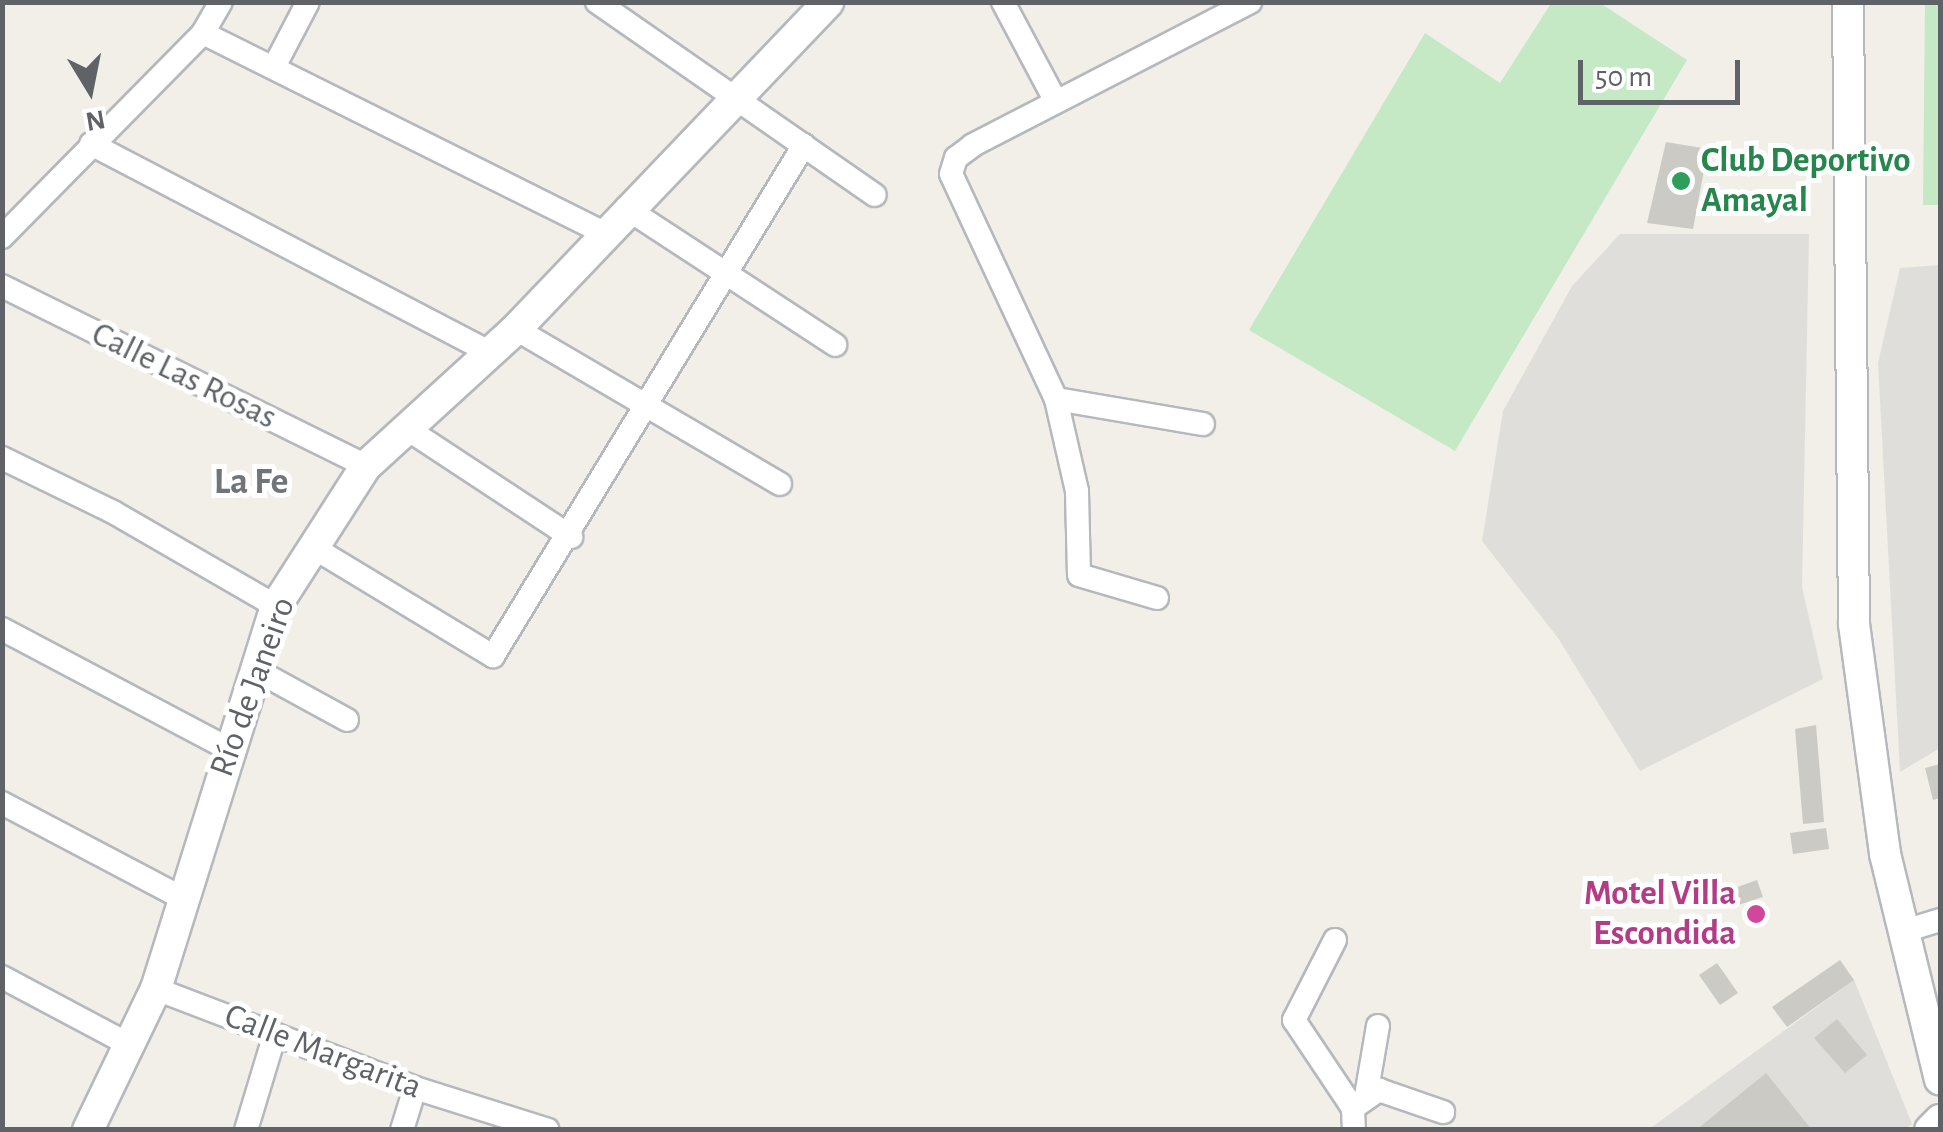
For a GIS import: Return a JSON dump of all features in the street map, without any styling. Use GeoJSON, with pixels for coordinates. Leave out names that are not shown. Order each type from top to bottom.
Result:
{"type":"FeatureCollection","features":[{"type":"Feature","properties":{"kind":"street"},"geometry":{"type":"LineString","coordinates":[[2,237],[203,33],[221,2]]}},
{"type":"Feature","properties":{"kind":"street"},"geometry":{"type":"LineString","coordinates":[[275,66],[308,2]]}},
{"type":"Feature","properties":{"kind":"street"},"geometry":{"type":"LineString","coordinates":[[598,2],[875,195]]}},
{"type":"Feature","properties":{"kind":"street","name":"Río de Janeiro"},"geometry":{"type":"LineString","coordinates":[[88,1130],[126,1043],[156,989],[227,748],[276,606],[366,466],[487,351],[516,329],[602,232],[828,2]]}},
{"type":"Feature","properties":{"kind":"street"},"geometry":{"type":"LineString","coordinates":[[1003,2],[1056,100]]}},
{"type":"Feature","properties":{"kind":"street"},"geometry":{"type":"LineString","coordinates":[[1157,598],[1079,574],[1076,491],[1056,399],[951,174],[956,158],[973,145],[1250,2]]}},
{"type":"Feature","properties":{"kind":"street"},"geometry":{"type":"LineString","coordinates":[[1848,2],[1854,624],[1871,777],[1901,932],[1940,1079]]}},
{"type":"Feature","properties":{"kind":"street"},"geometry":{"type":"LineString","coordinates":[[203,33],[602,232]]}},
{"type":"Feature","properties":{"kind":"street"},"geometry":{"type":"LineString","coordinates":[[91,144],[487,351]]}},
{"type":"Feature","properties":{"kind":"street"},"geometry":{"type":"LineString","coordinates":[[316,549],[494,656],[729,276],[804,145]]}},
{"type":"Feature","properties":{"kind":"street"},"geometry":{"type":"LineString","coordinates":[[626,208],[835,344]]}},
{"type":"Feature","properties":{"kind":"street","name":"Calle Las Rosas"},"geometry":{"type":"LineString","coordinates":[[2,286],[366,466]]}},
{"type":"Feature","properties":{"kind":"street"},"geometry":{"type":"LineString","coordinates":[[516,329],[780,484]]}},
{"type":"Feature","properties":{"kind":"street"},"geometry":{"type":"LineString","coordinates":[[1056,399],[1203,424]]}},
{"type":"Feature","properties":{"kind":"street"},"geometry":{"type":"LineString","coordinates":[[406,428],[571,536]]}},
{"type":"Feature","properties":{"kind":"street"},"geometry":{"type":"LineString","coordinates":[[2,458],[113,512],[276,606]]}},
{"type":"Feature","properties":{"kind":"street"},"geometry":{"type":"LineString","coordinates":[[2,629],[227,748]]}},
{"type":"Feature","properties":{"kind":"street"},"geometry":{"type":"LineString","coordinates":[[254,668],[347,720]]}},
{"type":"Feature","properties":{"kind":"street"},"geometry":{"type":"LineString","coordinates":[[2,803],[182,898]]}},
{"type":"Feature","properties":{"kind":"street"},"geometry":{"type":"LineString","coordinates":[[1901,932],[1940,920]]}},
{"type":"Feature","properties":{"kind":"street"},"geometry":{"type":"LineString","coordinates":[[1336,940],[1294,1020],[1357,1111]]}},
{"type":"Feature","properties":{"kind":"street"},"geometry":{"type":"LineString","coordinates":[[2,977],[126,1043]]}},
{"type":"Feature","properties":{"kind":"street","name":"Calle Margarita"},"geometry":{"type":"LineString","coordinates":[[156,989],[415,1088],[548,1130]]}},
{"type":"Feature","properties":{"kind":"street"},"geometry":{"type":"LineString","coordinates":[[1357,1111],[1378,1026]]}},
{"type":"Feature","properties":{"kind":"street"},"geometry":{"type":"LineString","coordinates":[[246,1130],[275,1034]]}},
{"type":"Feature","properties":{"kind":"street"},"geometry":{"type":"LineString","coordinates":[[402,1130],[415,1088]]}},
{"type":"Feature","properties":{"kind":"street"},"geometry":{"type":"LineString","coordinates":[[1357,1111],[1392,1092],[1442,1112]]}},
{"type":"Feature","properties":{"kind":"street"},"geometry":{"type":"LineString","coordinates":[[1930,1130],[1940,1120]]}},
{"type":"Feature","properties":{"kind":"shaded area"},"geometry":{"type":"Polygon","coordinates":[[[1620,234],[1809,234],[1802,587],[1823,679],[1640,771],[1558,638],[1482,541],[1503,411],[1572,286],[1620,234]]]}},
{"type":"Feature","properties":{"kind":"shaded area"},"geometry":{"type":"Polygon","coordinates":[[[1940,265],[1940,748],[1900,772],[1878,363],[1900,268],[1940,265]]]}},
{"type":"Feature","properties":{"kind":"shaded area"},"geometry":{"type":"Polygon","coordinates":[[[1854,980],[1912,1124],[1904,1130],[1652,1127],[1854,980]]]}},
{"type":"Feature","properties":{"kind":"green space"},"geometry":{"type":"Polygon","coordinates":[[[1552,2],[1600,3],[1687,60],[1455,451],[1249,330],[1425,33],[1500,83],[1552,2]]]}},
{"type":"Feature","properties":{"kind":"green space"},"geometry":{"type":"Polygon","coordinates":[[[1925,3],[1940,3],[1940,205],[1923,205],[1925,3]]]}},
{"type":"Feature","properties":{"kind":"building"},"geometry":{"type":"Polygon","coordinates":[[[1666,142],[1708,149],[1693,229],[1647,223],[1666,142]]]}},
{"type":"Feature","properties":{"kind":"building"},"geometry":{"type":"Polygon","coordinates":[[[1816,725],[1824,822],[1803,824],[1795,729],[1816,725]]]}},
{"type":"Feature","properties":{"kind":"building"},"geometry":{"type":"Polygon","coordinates":[[[1940,764],[1940,798],[1933,800],[1925,768],[1940,764]]]}},
{"type":"Feature","properties":{"kind":"building"},"geometry":{"type":"Polygon","coordinates":[[[1826,828],[1829,849],[1793,854],[1790,833],[1826,828]]]}},
{"type":"Feature","properties":{"kind":"building"},"geometry":{"type":"Polygon","coordinates":[[[1757,880],[1763,897],[1735,906],[1729,890],[1757,880]]]}},
{"type":"Feature","properties":{"kind":"building"},"geometry":{"type":"Polygon","coordinates":[[[1840,960],[1854,980],[1787,1027],[1772,1007],[1840,960]]]}},
{"type":"Feature","properties":{"kind":"building"},"geometry":{"type":"Polygon","coordinates":[[[1717,963],[1738,993],[1720,1005],[1699,975],[1717,963]]]}},
{"type":"Feature","properties":{"kind":"building"},"geometry":{"type":"Polygon","coordinates":[[[1837,1019],[1867,1055],[1845,1073],[1814,1038],[1837,1019]]]}},
{"type":"Feature","properties":{"kind":"building"},"geometry":{"type":"Polygon","coordinates":[[[1766,1073],[1812,1130],[1696,1130],[1766,1073]]]}},
{"type":"Feature","properties":{"kind":"place","name":"Club Deportivo Amayal"},"geometry":{"type":"Point","coordinates":[1681,181]}},
{"type":"Feature","properties":{"kind":"place","name":"Motel Villa Escondida"},"geometry":{"type":"Point","coordinates":[1756,914]}},
{"type":"Feature","properties":{"kind":"district","name":"La Fe"},"geometry":{"type":"Point","coordinates":[251,483]}}]}
